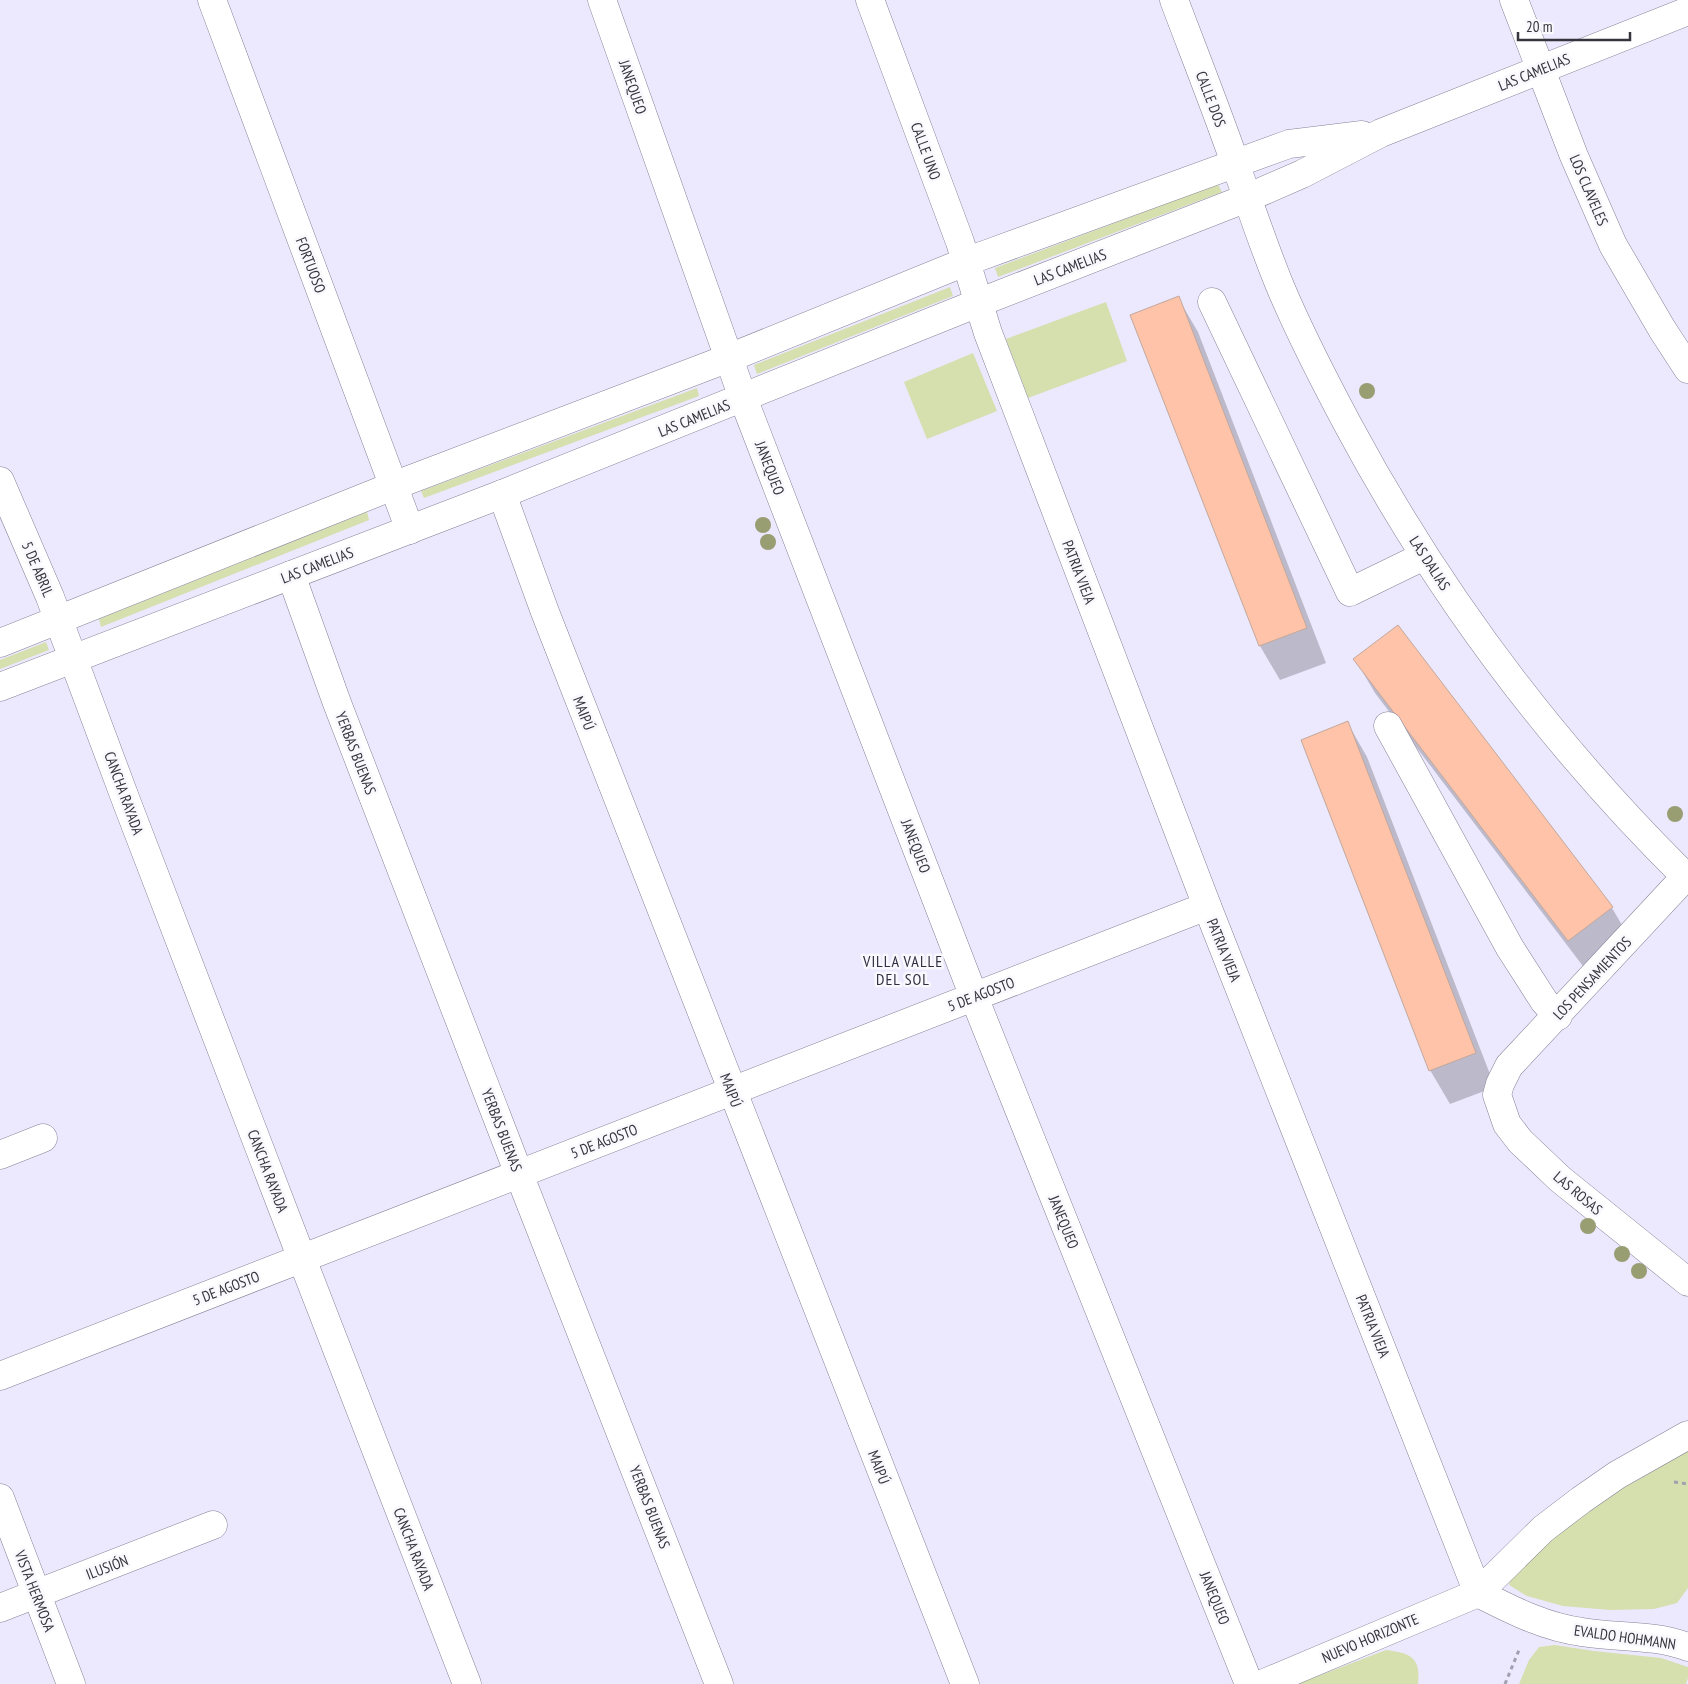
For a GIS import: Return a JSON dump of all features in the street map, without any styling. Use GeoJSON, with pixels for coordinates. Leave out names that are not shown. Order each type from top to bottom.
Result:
{"type":"FeatureCollection","features":[{"type":"Feature","properties":{"kind":"street","name":"FORTUOSO"},"geometry":{"type":"LineString","coordinates":[[212,0],[410,530]]}},
{"type":"Feature","properties":{"kind":"street","name":"JANEQUEO"},"geometry":{"type":"LineString","coordinates":[[602,0],[743,398],[974,997],[1249,1684]]}},
{"type":"Feature","properties":{"kind":"street","name":"CALLE UNO"},"geometry":{"type":"LineString","coordinates":[[870,0],[956,232],[978,303]]}},
{"type":"Feature","properties":{"kind":"street","name":"CALLE DOS"},"geometry":{"type":"LineString","coordinates":[[1174,0],[1236,163],[1247,198]]}},
{"type":"Feature","properties":{"kind":"street","name":"LOS CLAVELES"},"geometry":{"type":"LineString","coordinates":[[1514,0],[1574,156],[1613,245],[1662,329],[1688,369]]}},
{"type":"Feature","properties":{"kind":"street","name":"LAS CAMELIAS"},"geometry":{"type":"LineString","coordinates":[[0,687],[502,494],[978,303],[1247,198],[1302,174],[1381,133],[1688,11]]}},
{"type":"Feature","properties":{"kind":"street","name":"LAS CAMELIAS"},"geometry":{"type":"LineString","coordinates":[[0,643],[393,486],[729,358],[965,262],[1289,144],[1381,133]]}},
{"type":"Feature","properties":{"kind":"street","name":"LAS DALIAS"},"geometry":{"type":"LineString","coordinates":[[1247,198],[1280,286],[1324,379],[1371,468],[1424,556],[1481,640],[1543,721],[1609,798],[1687,876]]}},
{"type":"Feature","properties":{"kind":"street"},"geometry":{"type":"LineString","coordinates":[[1212,302],[1350,592],[1424,556]]}},
{"type":"Feature","properties":{"kind":"street","name":"PATRIA VIEJA"},"geometry":{"type":"LineString","coordinates":[[978,303],[1207,906],[1478,1593]]}},
{"type":"Feature","properties":{"kind":"street","name":"5 DE ABRIL"},"geometry":{"type":"LineString","coordinates":[[0,481],[74,657]]}},
{"type":"Feature","properties":{"kind":"street","name":"MAIPÚ"},"geometry":{"type":"LineString","coordinates":[[502,494],[545,612],[965,1684]]}},
{"type":"Feature","properties":{"kind":"street","name":"YERBAS BUENAS"},"geometry":{"type":"LineString","coordinates":[[290,575],[337,703],[519,1174],[719,1684]]}},
{"type":"Feature","properties":{"kind":"street","name":"CANCHA RAYADA"},"geometry":{"type":"LineString","coordinates":[[74,657],[127,803],[467,1684]]}},
{"type":"Feature","properties":{"kind":"street"},"geometry":{"type":"LineString","coordinates":[[1388,726],[1510,948],[1544,1001],[1558,1016]]}},
{"type":"Feature","properties":{"kind":"street","name":"LOS PENSAMIENTOS"},"geometry":{"type":"LineString","coordinates":[[1500,1084],[1509,1066],[1558,1016],[1687,876]]}},
{"type":"Feature","properties":{"kind":"street","name":"5 DE AGOSTO"},"geometry":{"type":"LineString","coordinates":[[0,1376],[1207,906]]}},
{"type":"Feature","properties":{"kind":"street","name":"LAS ROSAS"},"geometry":{"type":"LineString","coordinates":[[1500,1084],[1497,1095],[1500,1108],[1507,1124],[1520,1141],[1560,1179],[1688,1282]]}},
{"type":"Feature","properties":{"kind":"street"},"geometry":{"type":"LineString","coordinates":[[0,1155],[44,1138]]}},
{"type":"Feature","properties":{"kind":"street"},"geometry":{"type":"LineString","coordinates":[[1478,1593],[1543,1530],[1581,1500],[1617,1475],[1688,1435]]}},
{"type":"Feature","properties":{"kind":"street","name":"VISTA HERMOSA"},"geometry":{"type":"LineString","coordinates":[[0,1498],[71,1684]]}},
{"type":"Feature","properties":{"kind":"street","name":"ILUSIÓN"},"geometry":{"type":"LineString","coordinates":[[0,1608],[213,1525]]}},
{"type":"Feature","properties":{"kind":"street","name":"EVALDO HOHMANN"},"geometry":{"type":"LineString","coordinates":[[1478,1593],[1531,1620],[1558,1627],[1581,1632],[1642,1636],[1674,1642],[1688,1647]]}},
{"type":"Feature","properties":{"kind":"street","name":"NUEVO HORIZONTE"},"geometry":{"type":"LineString","coordinates":[[1262,1684],[1478,1593]]}},
{"type":"Feature","properties":{"kind":"green space"},"geometry":{"type":"Polygon","coordinates":[[[1218,184],[1222,192],[998,277],[995,268],[1218,184]]]}},
{"type":"Feature","properties":{"kind":"green space"},"geometry":{"type":"Polygon","coordinates":[[[950,287],[953,296],[757,374],[754,365],[950,287]]]}},
{"type":"Feature","properties":{"kind":"green space"},"geometry":{"type":"Polygon","coordinates":[[[1106,302],[1127,361],[1028,398],[1006,339],[1106,302]]]}},
{"type":"Feature","properties":{"kind":"green space"},"geometry":{"type":"Polygon","coordinates":[[[973,353],[997,411],[927,439],[904,382],[973,353]]]}},
{"type":"Feature","properties":{"kind":"green space"},"geometry":{"type":"Polygon","coordinates":[[[697,388],[699,396],[424,498],[421,491],[697,388]]]}},
{"type":"Feature","properties":{"kind":"green space"},"geometry":{"type":"Polygon","coordinates":[[[367,512],[369,520],[101,627],[99,619],[367,512]]]}},
{"type":"Feature","properties":{"kind":"green space"},"geometry":{"type":"Polygon","coordinates":[[[46,642],[49,650],[0,669],[0,660],[46,642]]]}},
{"type":"Feature","properties":{"kind":"green space"},"geometry":{"type":"Polygon","coordinates":[[[1688,1449],[1688,1588],[1677,1603],[1654,1609],[1610,1610],[1563,1606],[1527,1596],[1509,1585],[1511,1573],[1596,1502],[1688,1449]]]}},
{"type":"Feature","properties":{"kind":"green space"},"geometry":{"type":"Polygon","coordinates":[[[1555,1645],[1661,1658],[1688,1667],[1688,1678],[1686,1684],[1519,1684],[1529,1660],[1539,1647],[1555,1645]]]}},
{"type":"Feature","properties":{"kind":"green space"},"geometry":{"type":"Polygon","coordinates":[[[1386,1650],[1407,1655],[1416,1662],[1418,1684],[1297,1684],[1386,1650]]]}},
{"type":"Feature","properties":{"kind":"building"},"geometry":{"type":"Polygon","coordinates":[[[1179,296],[1307,628],[1259,646],[1130,315],[1179,296]]]}},
{"type":"Feature","properties":{"kind":"building"},"geometry":{"type":"Polygon","coordinates":[[[1398,625],[1613,907],[1568,941],[1353,659],[1398,625]]]}},
{"type":"Feature","properties":{"kind":"building"},"geometry":{"type":"Polygon","coordinates":[[[1348,721],[1476,1053],[1429,1071],[1301,740],[1348,721]]]}},
{"type":"Feature","properties":{"kind":"district","name":"VILLA VALLE DEL SOL"},"geometry":{"type":"Point","coordinates":[903,970]}}]}
